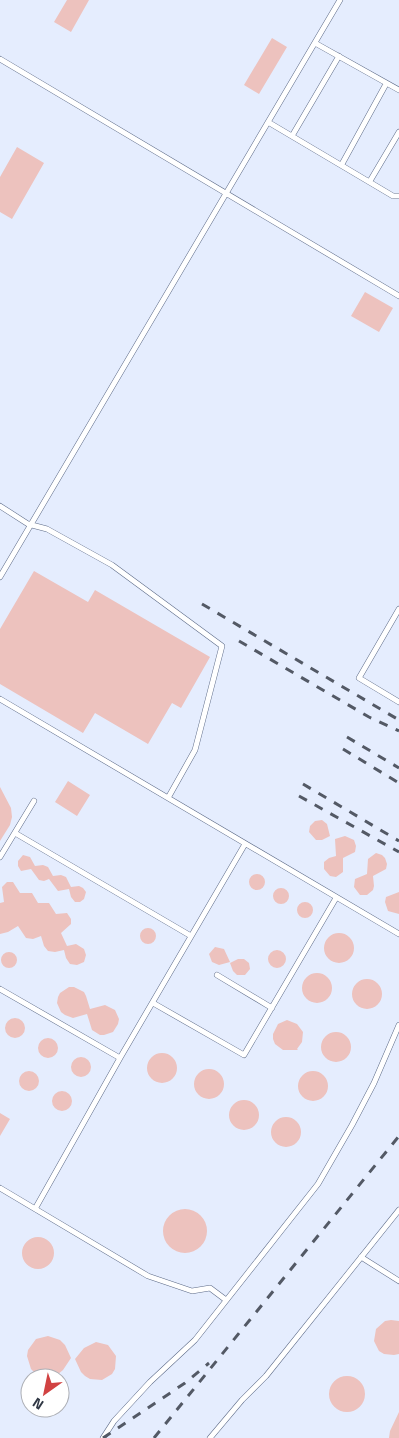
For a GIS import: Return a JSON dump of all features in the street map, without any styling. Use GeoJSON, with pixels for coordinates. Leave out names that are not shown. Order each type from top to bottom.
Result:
{"type":"FeatureCollection","features":[{"type":"Feature","properties":{"kind":"lane"},"geometry":{"type":"LineString","coordinates":[[0,577],[340,0]]}},
{"type":"Feature","properties":{"kind":"lane"},"geometry":{"type":"LineString","coordinates":[[315,43],[399,90]]}},
{"type":"Feature","properties":{"kind":"lane"},"geometry":{"type":"LineString","coordinates":[[292,136],[339,56]]}},
{"type":"Feature","properties":{"kind":"lane"},"geometry":{"type":"LineString","coordinates":[[0,59],[399,296]]}},
{"type":"Feature","properties":{"kind":"lane"},"geometry":{"type":"LineString","coordinates":[[342,164],[386,84]]}},
{"type":"Feature","properties":{"kind":"lane"},"geometry":{"type":"LineString","coordinates":[[268,122],[342,164],[393,196],[399,196]]}},
{"type":"Feature","properties":{"kind":"lane"},"geometry":{"type":"LineString","coordinates":[[370,181],[399,132]]}},
{"type":"Feature","properties":{"kind":"lane"},"geometry":{"type":"LineString","coordinates":[[0,506],[31,524],[47,528],[112,565],[222,646],[195,750],[168,798]]}},
{"type":"Feature","properties":{"kind":"lane"},"geometry":{"type":"LineString","coordinates":[[399,609],[359,678],[399,702]]}},
{"type":"Feature","properties":{"kind":"lane"},"geometry":{"type":"LineString","coordinates":[[0,699],[399,934]]}},
{"type":"Feature","properties":{"kind":"lane"},"geometry":{"type":"LineString","coordinates":[[0,857],[34,801]]}},
{"type":"Feature","properties":{"kind":"lane"},"geometry":{"type":"LineString","coordinates":[[14,833],[191,936]]}},
{"type":"Feature","properties":{"kind":"lane"},"geometry":{"type":"LineString","coordinates":[[35,1209],[120,1058],[245,844]]}},
{"type":"Feature","properties":{"kind":"lane"},"geometry":{"type":"LineString","coordinates":[[153,1003],[244,1055],[336,898]]}},
{"type":"Feature","properties":{"kind":"lane"},"geometry":{"type":"LineString","coordinates":[[217,975],[272,1008]]}},
{"type":"Feature","properties":{"kind":"lane"},"geometry":{"type":"LineString","coordinates":[[0,989],[120,1058]]}},
{"type":"Feature","properties":{"kind":"lane"},"geometry":{"type":"LineString","coordinates":[[103,1438],[114,1421],[150,1382],[195,1340],[318,1184],[370,1092],[399,1025]]}},
{"type":"Feature","properties":{"kind":"lane"},"geometry":{"type":"LineString","coordinates":[[0,1188],[148,1276],[192,1291],[210,1288],[226,1300]]}},
{"type":"Feature","properties":{"kind":"lane"},"geometry":{"type":"LineString","coordinates":[[210,1438],[242,1400],[266,1376],[399,1210]]}},
{"type":"Feature","properties":{"kind":"lane"},"geometry":{"type":"LineString","coordinates":[[361,1257],[399,1281]]}},
{"type":"Feature","properties":{"kind":"shaded area"},"geometry":{"type":"Polygon","coordinates":[[[0,0],[399,0],[399,1438],[0,1438],[0,0]]]}},
{"type":"Feature","properties":{"kind":"building"},"geometry":{"type":"Polygon","coordinates":[[[67,0],[89,0],[71,32],[54,22],[67,0]]]}},
{"type":"Feature","properties":{"kind":"building"},"geometry":{"type":"Polygon","coordinates":[[[272,38],[287,47],[259,94],[244,85],[272,38]]]}},
{"type":"Feature","properties":{"kind":"building"},"geometry":{"type":"Polygon","coordinates":[[[17,147],[44,163],[12,219],[0,212],[0,177],[17,147]]]}},
{"type":"Feature","properties":{"kind":"building"},"geometry":{"type":"Polygon","coordinates":[[[365,292],[393,308],[379,332],[351,316],[365,292]]]}},
{"type":"Feature","properties":{"kind":"building"},"geometry":{"type":"Polygon","coordinates":[[[34,571],[88,602],[95,590],[210,657],[181,708],[172,703],[148,744],[95,713],[83,733],[0,684],[0,629],[34,571]]]}},
{"type":"Feature","properties":{"kind":"building"},"geometry":{"type":"Polygon","coordinates":[[[68,781],[90,795],[77,816],[55,802],[68,781]]]}},
{"type":"Feature","properties":{"kind":"building"},"geometry":{"type":"Polygon","coordinates":[[[0,787],[11,808],[12,817],[10,825],[0,841],[0,787]]]}},
{"type":"Feature","properties":{"kind":"building"},"geometry":{"type":"Polygon","coordinates":[[[322,820],[327,824],[330,836],[322,840],[316,840],[309,832],[310,826],[315,821],[322,820]]]}},
{"type":"Feature","properties":{"kind":"building"},"geometry":{"type":"Polygon","coordinates":[[[345,836],[354,840],[355,852],[343,858],[343,872],[336,877],[330,876],[324,869],[324,862],[336,856],[335,839],[345,836]]]}},
{"type":"Feature","properties":{"kind":"building"},"geometry":{"type":"Polygon","coordinates":[[[376,853],[385,858],[386,869],[373,876],[373,890],[367,895],[360,895],[354,887],[355,879],[367,874],[368,859],[376,853]]]}},
{"type":"Feature","properties":{"kind":"building"},"geometry":{"type":"Polygon","coordinates":[[[23,855],[30,857],[35,866],[43,865],[48,867],[53,876],[61,875],[66,877],[71,887],[79,886],[83,888],[86,892],[84,899],[80,902],[75,902],[71,897],[69,889],[58,891],[49,879],[39,880],[31,869],[21,871],[18,861],[23,855]]]}},
{"type":"Feature","properties":{"kind":"building"},"geometry":{"type":"Polygon","coordinates":[[[257,874],[265,882],[257,890],[249,882],[257,874]]]}},
{"type":"Feature","properties":{"kind":"building"},"geometry":{"type":"Polygon","coordinates":[[[7,882],[13,882],[20,893],[32,893],[38,903],[49,903],[56,914],[67,913],[71,919],[71,924],[61,933],[67,946],[76,944],[84,949],[86,955],[84,962],[77,965],[70,964],[64,950],[48,951],[44,946],[41,936],[33,939],[26,938],[18,926],[0,934],[0,903],[4,902],[2,887],[7,882]]]}},
{"type":"Feature","properties":{"kind":"building"},"geometry":{"type":"Polygon","coordinates":[[[281,888],[289,896],[281,904],[273,896],[281,888]]]}},
{"type":"Feature","properties":{"kind":"building"},"geometry":{"type":"Polygon","coordinates":[[[399,892],[399,914],[388,911],[385,902],[386,897],[399,892]]]}},
{"type":"Feature","properties":{"kind":"building"},"geometry":{"type":"Polygon","coordinates":[[[305,902],[313,910],[305,918],[297,910],[305,902]]]}},
{"type":"Feature","properties":{"kind":"building"},"geometry":{"type":"Polygon","coordinates":[[[145,928],[151,928],[156,933],[154,942],[145,944],[140,939],[140,933],[145,928]]]}},
{"type":"Feature","properties":{"kind":"building"},"geometry":{"type":"Polygon","coordinates":[[[339,933],[350,937],[354,948],[350,959],[339,963],[328,959],[324,948],[328,937],[339,933]]]}},
{"type":"Feature","properties":{"kind":"building"},"geometry":{"type":"Polygon","coordinates":[[[215,947],[224,949],[230,962],[219,965],[212,962],[209,954],[215,947]]]}},
{"type":"Feature","properties":{"kind":"building"},"geometry":{"type":"Polygon","coordinates":[[[277,950],[283,953],[286,959],[283,965],[277,968],[271,965],[268,959],[271,953],[277,950]]]}},
{"type":"Feature","properties":{"kind":"building"},"geometry":{"type":"Polygon","coordinates":[[[9,952],[17,960],[9,968],[1,960],[9,952]]]}},
{"type":"Feature","properties":{"kind":"building"},"geometry":{"type":"Polygon","coordinates":[[[238,959],[244,959],[249,963],[250,969],[245,975],[237,975],[233,971],[230,963],[238,959]]]}},
{"type":"Feature","properties":{"kind":"building"},"geometry":{"type":"Polygon","coordinates":[[[317,973],[328,977],[332,988],[328,999],[317,1003],[306,999],[302,988],[306,977],[317,973]]]}},
{"type":"Feature","properties":{"kind":"building"},"geometry":{"type":"Polygon","coordinates":[[[367,979],[378,983],[382,994],[378,1005],[367,1009],[356,1005],[352,994],[356,983],[367,979]]]}},
{"type":"Feature","properties":{"kind":"building"},"geometry":{"type":"Polygon","coordinates":[[[69,987],[74,987],[84,992],[90,1009],[105,1005],[115,1010],[119,1019],[113,1032],[100,1035],[92,1030],[87,1014],[73,1018],[61,1012],[57,1003],[58,997],[60,993],[69,987]]]}},
{"type":"Feature","properties":{"kind":"building"},"geometry":{"type":"Polygon","coordinates":[[[15,1018],[22,1021],[25,1028],[22,1035],[15,1038],[8,1035],[5,1028],[8,1021],[15,1018]]]}},
{"type":"Feature","properties":{"kind":"building"},"geometry":{"type":"Polygon","coordinates":[[[287,1020],[297,1024],[303,1032],[302,1042],[298,1050],[283,1050],[275,1044],[273,1039],[273,1034],[278,1024],[287,1020]]]}},
{"type":"Feature","properties":{"kind":"building"},"geometry":{"type":"Polygon","coordinates":[[[336,1032],[347,1036],[351,1047],[347,1058],[336,1062],[325,1058],[321,1047],[325,1036],[336,1032]]]}},
{"type":"Feature","properties":{"kind":"building"},"geometry":{"type":"Polygon","coordinates":[[[48,1038],[55,1041],[58,1048],[55,1055],[48,1058],[41,1055],[38,1048],[41,1041],[48,1038]]]}},
{"type":"Feature","properties":{"kind":"building"},"geometry":{"type":"Polygon","coordinates":[[[162,1053],[173,1057],[177,1068],[173,1079],[162,1083],[151,1079],[147,1068],[151,1057],[162,1053]]]}},
{"type":"Feature","properties":{"kind":"building"},"geometry":{"type":"Polygon","coordinates":[[[81,1057],[88,1060],[91,1067],[88,1074],[81,1077],[74,1074],[71,1067],[74,1060],[81,1057]]]}},
{"type":"Feature","properties":{"kind":"building"},"geometry":{"type":"Polygon","coordinates":[[[209,1069],[220,1073],[224,1084],[220,1095],[209,1099],[198,1095],[194,1084],[198,1073],[209,1069]]]}},
{"type":"Feature","properties":{"kind":"building"},"geometry":{"type":"Polygon","coordinates":[[[29,1071],[36,1074],[39,1081],[36,1088],[29,1091],[22,1088],[19,1081],[22,1074],[29,1071]]]}},
{"type":"Feature","properties":{"kind":"building"},"geometry":{"type":"Polygon","coordinates":[[[313,1071],[324,1075],[328,1086],[324,1097],[313,1101],[302,1097],[298,1086],[302,1075],[313,1071]]]}},
{"type":"Feature","properties":{"kind":"building"},"geometry":{"type":"Polygon","coordinates":[[[62,1091],[69,1094],[72,1101],[69,1108],[62,1111],[55,1108],[52,1101],[55,1094],[62,1091]]]}},
{"type":"Feature","properties":{"kind":"building"},"geometry":{"type":"Polygon","coordinates":[[[244,1100],[255,1104],[259,1115],[255,1126],[244,1130],[233,1126],[229,1115],[233,1104],[244,1100]]]}},
{"type":"Feature","properties":{"kind":"building"},"geometry":{"type":"Polygon","coordinates":[[[0,1113],[10,1119],[0,1136],[0,1113]]]}},
{"type":"Feature","properties":{"kind":"building"},"geometry":{"type":"Polygon","coordinates":[[[286,1117],[297,1121],[301,1132],[297,1143],[286,1147],[275,1143],[271,1132],[275,1121],[286,1117]]]}},
{"type":"Feature","properties":{"kind":"building"},"geometry":{"type":"Polygon","coordinates":[[[181,1209],[189,1209],[201,1215],[207,1231],[201,1247],[189,1253],[181,1253],[169,1247],[163,1235],[163,1227],[169,1215],[181,1209]]]}},
{"type":"Feature","properties":{"kind":"building"},"geometry":{"type":"Polygon","coordinates":[[[38,1237],[49,1242],[54,1253],[49,1264],[38,1269],[27,1264],[22,1253],[27,1242],[38,1237]]]}},
{"type":"Feature","properties":{"kind":"building"},"geometry":{"type":"Polygon","coordinates":[[[385,1321],[399,1321],[399,1354],[394,1355],[384,1354],[379,1351],[374,1341],[376,1329],[385,1321]]]}},
{"type":"Feature","properties":{"kind":"building"},"geometry":{"type":"Polygon","coordinates":[[[48,1336],[60,1340],[65,1345],[71,1358],[64,1368],[31,1368],[27,1356],[28,1350],[36,1339],[48,1336]]]}},
{"type":"Feature","properties":{"kind":"building"},"geometry":{"type":"Polygon","coordinates":[[[96,1342],[108,1345],[116,1356],[115,1369],[112,1374],[102,1380],[90,1379],[85,1376],[75,1359],[84,1348],[96,1342]]]}},
{"type":"Feature","properties":{"kind":"building"},"geometry":{"type":"Polygon","coordinates":[[[347,1376],[354,1377],[360,1381],[364,1387],[364,1401],[360,1407],[354,1411],[347,1412],[340,1411],[334,1407],[330,1401],[329,1394],[330,1387],[334,1381],[340,1377],[347,1376]]]}},
{"type":"Feature","properties":{"kind":"building"},"geometry":{"type":"Polygon","coordinates":[[[399,1412],[399,1438],[389,1438],[390,1431],[399,1412]]]}},
{"type":"Feature","properties":{"kind":"railway"},"geometry":{"type":"LineString","coordinates":[[202,604],[399,720]]}},
{"type":"Feature","properties":{"kind":"railway"},"geometry":{"type":"LineString","coordinates":[[239,641],[369,717],[399,731]]}},
{"type":"Feature","properties":{"kind":"railway"},"geometry":{"type":"LineString","coordinates":[[347,737],[399,768]]}},
{"type":"Feature","properties":{"kind":"railway"},"geometry":{"type":"LineString","coordinates":[[343,749],[399,783]]}},
{"type":"Feature","properties":{"kind":"railway"},"geometry":{"type":"LineString","coordinates":[[303,784],[399,841]]}},
{"type":"Feature","properties":{"kind":"railway"},"geometry":{"type":"LineString","coordinates":[[299,796],[399,852]]}},
{"type":"Feature","properties":{"kind":"railway"},"geometry":{"type":"LineString","coordinates":[[154,1438],[399,1136]]}},
{"type":"Feature","properties":{"kind":"railway"},"geometry":{"type":"LineString","coordinates":[[103,1438],[185,1383],[209,1363]]}}]}
